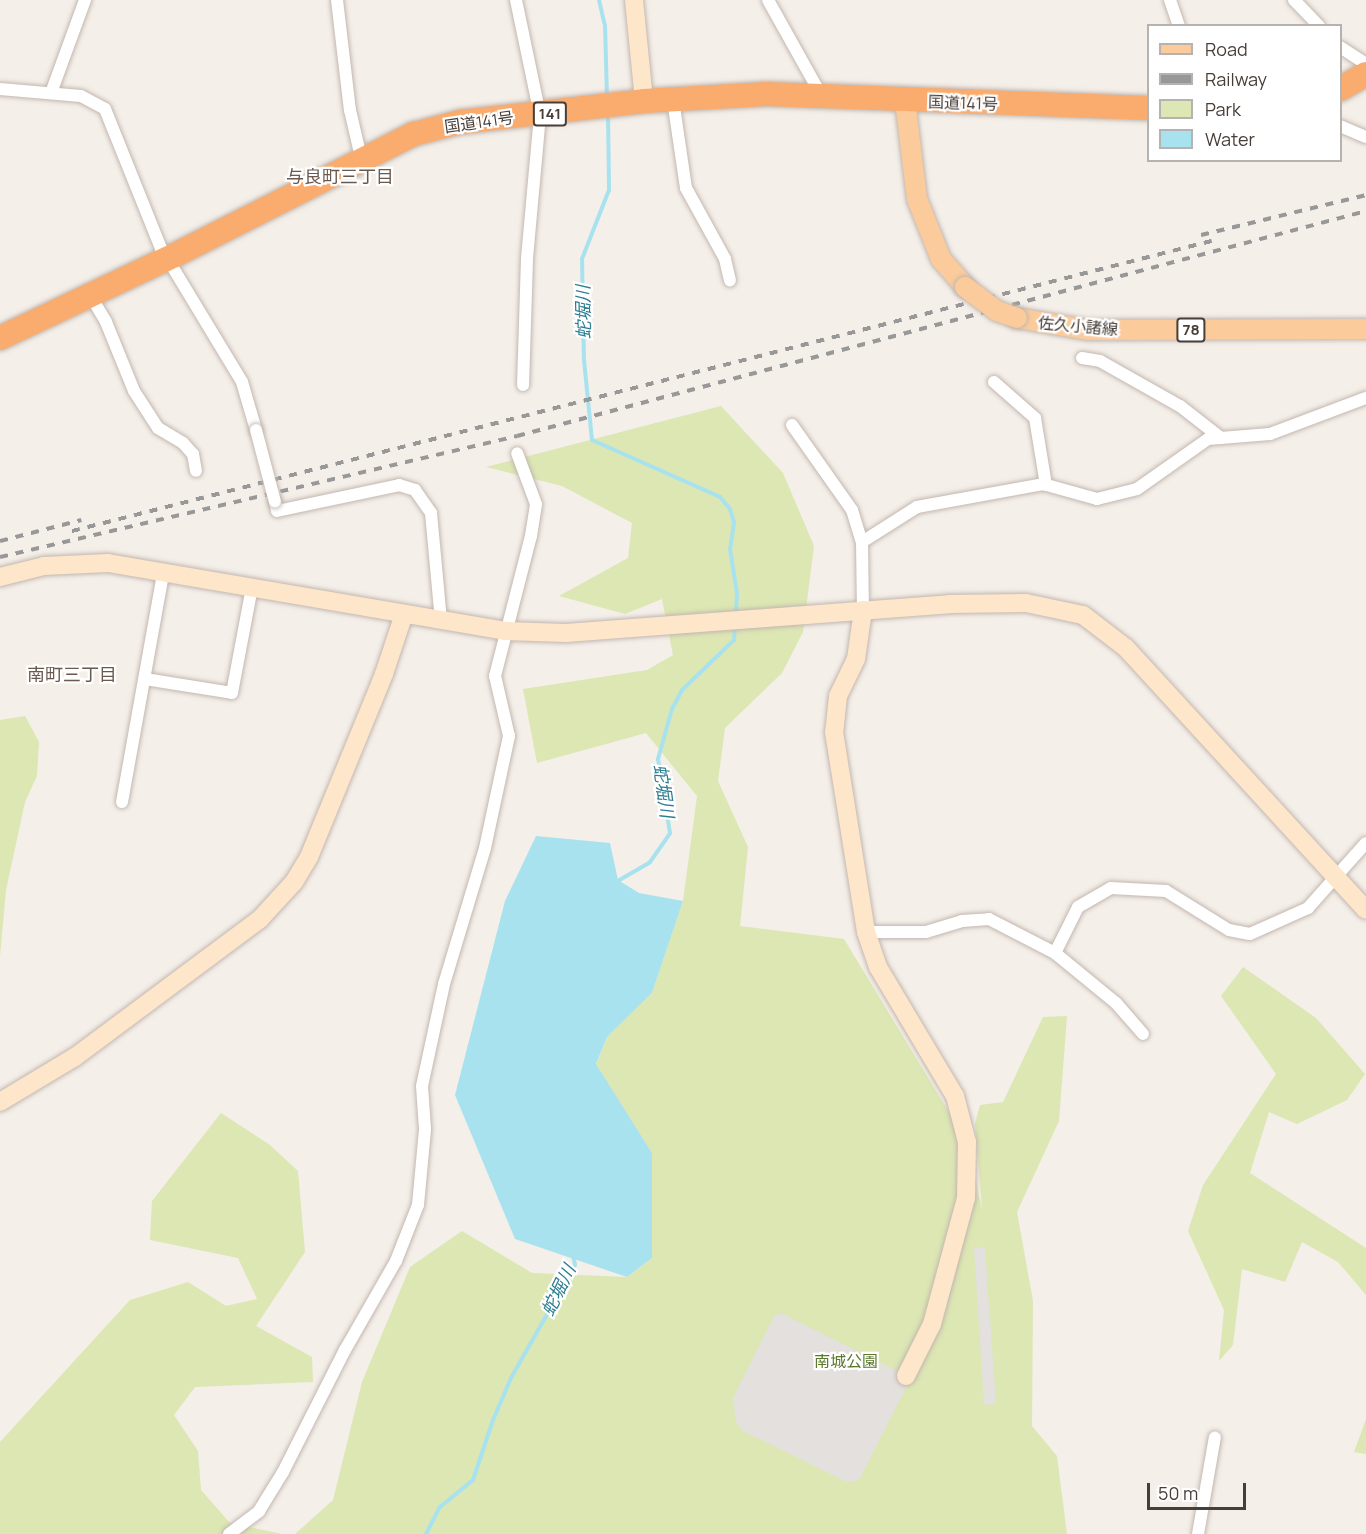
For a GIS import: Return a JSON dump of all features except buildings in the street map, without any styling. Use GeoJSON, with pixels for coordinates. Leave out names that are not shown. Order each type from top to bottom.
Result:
{"type":"FeatureCollection","features":[{"type":"Feature","properties":{"kind":"highway"},"geometry":{"type":"LineString","coordinates":[[1342,88],[1366,74]]}},
{"type":"Feature","properties":{"kind":"highway","name":"国道141号"},"geometry":{"type":"LineString","coordinates":[[0,338],[166,259],[414,134],[460,122],[540,115],[644,101],[821,95],[905,101],[1147,108]]}},
{"type":"Feature","properties":{"kind":"main road","name":"佐久小諸線"},"geometry":{"type":"LineString","coordinates":[[905,101],[917,199],[941,259],[965,286],[997,311],[1017,318],[1089,330],[1366,329]]}},
{"type":"Feature","properties":{"kind":"street"},"geometry":{"type":"LineString","coordinates":[[51,93],[85,0]]}},
{"type":"Feature","properties":{"kind":"street"},"geometry":{"type":"LineString","coordinates":[[337,0],[350,110],[362,162]]}},
{"type":"Feature","properties":{"kind":"street"},"geometry":{"type":"LineString","coordinates":[[516,0],[540,115],[527,259],[523,385]]}},
{"type":"Feature","properties":{"kind":"street"},"geometry":{"type":"LineString","coordinates":[[634,0],[644,101]]}},
{"type":"Feature","properties":{"kind":"street"},"geometry":{"type":"LineString","coordinates":[[768,0],[821,95]]}},
{"type":"Feature","properties":{"kind":"street"},"geometry":{"type":"LineString","coordinates":[[1170,0],[1178,24]]}},
{"type":"Feature","properties":{"kind":"street"},"geometry":{"type":"LineString","coordinates":[[1294,0],[1317,24]]}},
{"type":"Feature","properties":{"kind":"street"},"geometry":{"type":"LineString","coordinates":[[1342,48],[1366,64]]}},
{"type":"Feature","properties":{"kind":"street"},"geometry":{"type":"LineString","coordinates":[[0,89],[81,96],[105,109],[166,259],[242,382],[277,511],[366,491],[407,486],[428,504],[441,621]]}},
{"type":"Feature","properties":{"kind":"street"},"geometry":{"type":"LineString","coordinates":[[674,100],[686,188],[725,259],[729,280]]}},
{"type":"Feature","properties":{"kind":"street"},"geometry":{"type":"LineString","coordinates":[[1342,126],[1366,137]]}},
{"type":"Feature","properties":{"kind":"street"},"geometry":{"type":"LineString","coordinates":[[90,295],[106,322],[134,390],[158,428],[183,443],[193,454],[196,471]]}},
{"type":"Feature","properties":{"kind":"street"},"geometry":{"type":"LineString","coordinates":[[1082,358],[1100,361],[1180,406],[1221,438]]}},
{"type":"Feature","properties":{"kind":"street"},"geometry":{"type":"LineString","coordinates":[[994,382],[1035,418],[1046,485]]}},
{"type":"Feature","properties":{"kind":"street"},"geometry":{"type":"LineString","coordinates":[[862,542],[917,507],[1046,485],[1097,499],[1137,489],[1208,440],[1270,434],[1366,398]]}},
{"type":"Feature","properties":{"kind":"street"},"geometry":{"type":"LineString","coordinates":[[792,425],[852,510],[862,542],[863,610],[856,658],[838,696],[834,732],[866,932],[878,967],[955,1096],[967,1142],[966,1198],[932,1324],[906,1376]]}},
{"type":"Feature","properties":{"kind":"street"},"geometry":{"type":"LineString","coordinates":[[229,1534],[259,1511],[284,1472],[345,1350],[396,1261],[418,1205],[425,1129],[422,1086],[444,984],[484,848],[509,736],[495,676],[531,536],[536,504],[517,453]]}},
{"type":"Feature","properties":{"kind":"street"},"geometry":{"type":"LineString","coordinates":[[0,578],[44,566],[108,563],[506,631],[566,633],[784,615],[1026,603],[1083,615],[1126,648],[1366,909]]}},
{"type":"Feature","properties":{"kind":"street"},"geometry":{"type":"LineString","coordinates":[[122,802],[164,573]]}},
{"type":"Feature","properties":{"kind":"street"},"geometry":{"type":"LineString","coordinates":[[145,679],[232,693],[252,587]]}},
{"type":"Feature","properties":{"kind":"street"},"geometry":{"type":"LineString","coordinates":[[0,1102],[75,1057],[260,919],[294,882],[309,857],[380,684],[404,615]]}},
{"type":"Feature","properties":{"kind":"street"},"geometry":{"type":"LineString","coordinates":[[1055,953],[1078,907],[1111,888],[1166,891],[1229,930],[1250,934],[1308,908],[1366,843]]}},
{"type":"Feature","properties":{"kind":"street"},"geometry":{"type":"LineString","coordinates":[[866,932],[926,932],[962,921],[989,920],[1055,953],[1116,1003],[1143,1034]]}},
{"type":"Feature","properties":{"kind":"street"},"geometry":{"type":"LineString","coordinates":[[1198,1534],[1215,1437]]}},
{"type":"Feature","properties":{"kind":"green space","name":"南城公園"},"geometry":{"type":"Polygon","coordinates":[[[721,406],[783,473],[814,546],[803,632],[782,673],[725,728],[718,781],[748,847],[740,926],[844,939],[967,1142],[982,1209],[975,1124],[980,1105],[1003,1102],[1043,1017],[1067,1016],[1059,1121],[1017,1212],[1033,1301],[1032,1426],[1057,1456],[1067,1534],[295,1534],[333,1500],[362,1382],[410,1267],[462,1231],[532,1273],[627,1277],[652,1258],[652,1153],[596,1065],[607,1037],[652,993],[683,901],[697,796],[646,733],[537,763],[523,689],[647,670],[673,655],[662,599],[625,614],[559,596],[628,558],[632,523],[562,486],[486,467],[721,406]]]}},
{"type":"Feature","properties":{"kind":"green space"},"geometry":{"type":"Polygon","coordinates":[[[25,716],[39,742],[37,776],[25,802],[6,890],[0,956],[0,720],[25,716]]]}},
{"type":"Feature","properties":{"kind":"green space"},"geometry":{"type":"Polygon","coordinates":[[[1243,967],[1316,1018],[1365,1074],[1347,1100],[1297,1124],[1269,1112],[1250,1173],[1366,1248],[1366,1295],[1338,1262],[1302,1242],[1285,1282],[1242,1269],[1233,1345],[1219,1361],[1224,1310],[1188,1231],[1203,1185],[1276,1074],[1221,996],[1243,967]]]}},
{"type":"Feature","properties":{"kind":"green space"},"geometry":{"type":"Polygon","coordinates":[[[221,1113],[270,1145],[298,1171],[305,1252],[256,1326],[312,1357],[313,1382],[195,1387],[174,1415],[198,1451],[201,1490],[230,1523],[282,1534],[0,1534],[0,1442],[130,1300],[188,1282],[226,1306],[257,1299],[238,1258],[150,1240],[152,1201],[221,1113]]]}},
{"type":"Feature","properties":{"kind":"green space"},"geometry":{"type":"Polygon","coordinates":[[[1366,1419],[1366,1454],[1354,1452],[1366,1419]]]}},
{"type":"Feature","properties":{"kind":"shaded area"},"geometry":{"type":"Polygon","coordinates":[[[985,1247],[996,1404],[984,1405],[974,1248],[985,1247]]]}},
{"type":"Feature","properties":{"kind":"shaded area"},"geometry":{"type":"Polygon","coordinates":[[[781,1313],[911,1378],[859,1480],[847,1482],[741,1430],[736,1421],[733,1398],[774,1316],[781,1313]]]}},
{"type":"Feature","properties":{"kind":"water"},"geometry":{"type":"Polygon","coordinates":[[[536,836],[610,843],[618,880],[639,893],[683,901],[652,993],[607,1037],[596,1064],[652,1153],[652,1258],[627,1277],[515,1239],[455,1095],[505,901],[536,836]]]}},
{"type":"Feature","properties":{"kind":"waterway","name":"蛇堀川"},"geometry":{"type":"LineString","coordinates":[[599,0],[605,25],[607,97]]}},
{"type":"Feature","properties":{"kind":"waterway","name":"蛇堀川"},"geometry":{"type":"LineString","coordinates":[[608,114],[609,190],[582,259],[584,360],[592,440],[720,497],[730,509],[734,522],[730,549],[737,593],[736,615]]}},
{"type":"Feature","properties":{"kind":"waterway","name":"蛇堀川"},"geometry":{"type":"LineString","coordinates":[[616,882],[650,862],[670,833],[658,759],[672,709],[682,690],[734,640],[735,625]]}},
{"type":"Feature","properties":{"kind":"waterway","name":"蛇堀川"},"geometry":{"type":"LineString","coordinates":[[426,1534],[440,1507],[473,1480],[493,1420],[511,1378],[575,1265],[573,1255]]}},
{"type":"Feature","properties":{"kind":"railway"},"geometry":{"type":"LineString","coordinates":[[1201,235],[1366,195]]}},
{"type":"Feature","properties":{"kind":"railway"},"geometry":{"type":"LineString","coordinates":[[0,557],[517,436],[1366,211]]}},
{"type":"Feature","properties":{"kind":"railway"},"geometry":{"type":"LineString","coordinates":[[72,531],[1215,240]]}},
{"type":"Feature","properties":{"kind":"railway"},"geometry":{"type":"LineString","coordinates":[[0,541],[81,520]]}},
{"type":"Feature","properties":{"kind":"district","name":"与良町三丁目"},"geometry":{"type":"Point","coordinates":[340,176]}},
{"type":"Feature","properties":{"kind":"district","name":"南町三丁目"},"geometry":{"type":"Point","coordinates":[72,674]}}]}
